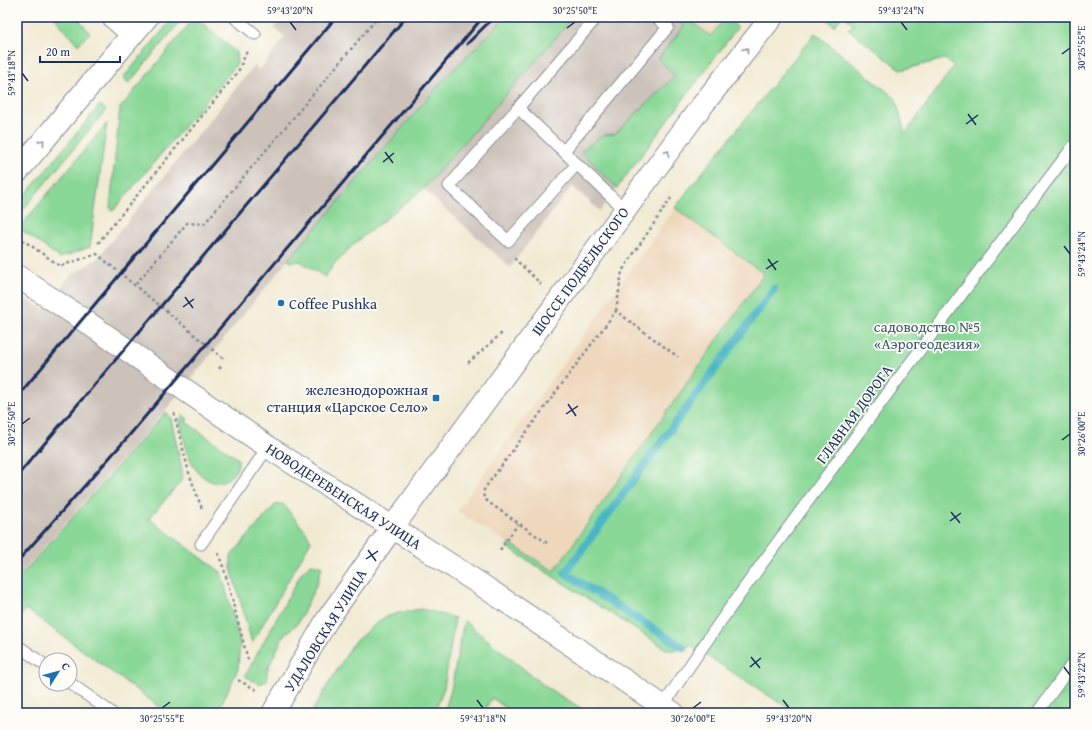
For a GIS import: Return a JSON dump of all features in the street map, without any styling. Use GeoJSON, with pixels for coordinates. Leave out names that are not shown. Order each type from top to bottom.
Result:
{"type":"FeatureCollection","features":[{"type":"Feature","properties":{"kind":"main road"},"geometry":{"type":"LineString","coordinates":[[113,17],[132,34]]}},
{"type":"Feature","properties":{"kind":"main road"},"geometry":{"type":"LineString","coordinates":[[17,172],[147,17]]}},
{"type":"Feature","properties":{"kind":"main road","name":"ШОССЕ ПОДБЕЛЬСКОГО"},"geometry":{"type":"LineString","coordinates":[[392,528],[697,112],[772,17]]}},
{"type":"Feature","properties":{"kind":"main road","name":"НОВОДЕРЕВЕНСКАЯ УЛИЦА"},"geometry":{"type":"LineString","coordinates":[[17,276],[268,447],[480,584],[668,710]]}},
{"type":"Feature","properties":{"kind":"main road","name":"УДАЛОВСКАЯ УЛИЦА"},"geometry":{"type":"LineString","coordinates":[[274,713],[327,620],[392,528]]}},
{"type":"Feature","properties":{"kind":"lane"},"geometry":{"type":"LineString","coordinates":[[234,17],[255,34]]}},
{"type":"Feature","properties":{"kind":"lane"},"geometry":{"type":"LineString","coordinates":[[577,164],[508,241],[449,186],[597,17]]}},
{"type":"Feature","properties":{"kind":"lane"},"geometry":{"type":"LineString","coordinates":[[564,151],[668,27],[656,17]]}},
{"type":"Feature","properties":{"kind":"lane"},"geometry":{"type":"LineString","coordinates":[[518,108],[625,210]]}},
{"type":"Feature","properties":{"kind":"lane","name":"ГЛАВНАЯ ДОРОГА"},"geometry":{"type":"LineString","coordinates":[[668,710],[701,648],[924,344],[1075,144]]}},
{"type":"Feature","properties":{"kind":"lane"},"geometry":{"type":"LineString","coordinates":[[201,544],[268,447]]}},
{"type":"Feature","properties":{"kind":"lane"},"geometry":{"type":"LineString","coordinates":[[17,645],[38,660]]}},
{"type":"Feature","properties":{"kind":"lane"},"geometry":{"type":"LineString","coordinates":[[1037,713],[1075,660]]}},
{"type":"Feature","properties":{"kind":"lane"},"geometry":{"type":"LineString","coordinates":[[78,689],[112,713]]}},
{"type":"Feature","properties":{"kind":"path"},"geometry":{"type":"LineString","coordinates":[[136,284],[187,223],[204,224],[378,17]]}},
{"type":"Feature","properties":{"kind":"path"},"geometry":{"type":"LineString","coordinates":[[730,20],[733,17]]}},
{"type":"Feature","properties":{"kind":"path"},"geometry":{"type":"LineString","coordinates":[[98,243],[238,72],[255,34]]}},
{"type":"Feature","properties":{"kind":"path"},"geometry":{"type":"LineString","coordinates":[[547,543],[488,502],[484,497],[483,492],[616,311],[622,271],[671,198]]}},
{"type":"Feature","properties":{"kind":"path"},"geometry":{"type":"LineString","coordinates":[[17,236],[60,266],[97,254],[225,360]]}},
{"type":"Feature","properties":{"kind":"path"},"geometry":{"type":"LineString","coordinates":[[616,311],[678,357]]}},
{"type":"Feature","properties":{"kind":"path"},"geometry":{"type":"LineString","coordinates":[[219,369],[222,365]]}},
{"type":"Feature","properties":{"kind":"path"},"geometry":{"type":"LineString","coordinates":[[500,550],[518,524]]}},
{"type":"Feature","properties":{"kind":"shaded area"},"geometry":{"type":"Polygon","coordinates":[[[282,17],[506,17],[446,77],[288,260],[163,413],[17,578],[17,295],[44,309],[70,276],[96,260],[254,66],[260,70],[285,37],[274,28],[282,17]]]}},
{"type":"Feature","properties":{"kind":"shaded area"},"geometry":{"type":"Polygon","coordinates":[[[574,17],[674,17],[684,26],[658,59],[675,76],[615,134],[603,135],[581,151],[617,188],[600,211],[572,186],[510,267],[423,189],[574,17]]]}},
{"type":"Feature","properties":{"kind":"shaded area"},"geometry":{"type":"Polygon","coordinates":[[[693,17],[726,17],[710,36],[690,20],[693,17]]]}},
{"type":"Feature","properties":{"kind":"shaded area"},"geometry":{"type":"Polygon","coordinates":[[[675,208],[764,274],[554,572],[457,511],[675,208]]]}},
{"type":"Feature","properties":{"kind":"green space"},"geometry":{"type":"Polygon","coordinates":[[[54,17],[77,17],[90,33],[78,45],[54,17]]]}},
{"type":"Feature","properties":{"kind":"green space"},"geometry":{"type":"Polygon","coordinates":[[[174,17],[184,17],[129,83],[123,78],[174,17]]]}},
{"type":"Feature","properties":{"kind":"green space"},"geometry":{"type":"Polygon","coordinates":[[[195,17],[236,52],[237,64],[113,211],[110,208],[120,108],[195,17]]]}},
{"type":"Feature","properties":{"kind":"green space"},"geometry":{"type":"Polygon","coordinates":[[[506,17],[574,17],[423,189],[355,243],[335,263],[325,277],[300,261],[290,262],[288,260],[446,77],[506,17]]]}},
{"type":"Feature","properties":{"kind":"green space"},"geometry":{"type":"Polygon","coordinates":[[[674,17],[693,17],[690,20],[710,36],[726,17],[737,28],[617,188],[581,151],[603,135],[615,134],[675,76],[658,59],[684,26],[674,17]]]}},
{"type":"Feature","properties":{"kind":"green space"},"geometry":{"type":"Polygon","coordinates":[[[831,17],[842,17],[834,26],[828,20],[831,17]]]}},
{"type":"Feature","properties":{"kind":"green space","name":"садоводство №5 «Аэрогеодезия»"},"geometry":{"type":"Polygon","coordinates":[[[845,17],[1075,17],[1075,713],[796,713],[690,645],[685,648],[668,650],[507,547],[509,543],[554,571],[764,274],[675,208],[815,33],[896,99],[905,134],[954,66],[945,59],[901,70],[848,29],[853,24],[845,17]]]}},
{"type":"Feature","properties":{"kind":"green space"},"geometry":{"type":"Polygon","coordinates":[[[100,105],[106,110],[17,217],[17,205],[100,105]]]}},
{"type":"Feature","properties":{"kind":"green space"},"geometry":{"type":"Polygon","coordinates":[[[107,123],[90,247],[60,258],[19,228],[107,123]]]}},
{"type":"Feature","properties":{"kind":"green space"},"geometry":{"type":"Polygon","coordinates":[[[166,412],[171,418],[183,475],[181,481],[149,519],[221,572],[240,642],[238,669],[217,713],[168,713],[26,609],[17,620],[17,580],[166,412]]]}},
{"type":"Feature","properties":{"kind":"green space"},"geometry":{"type":"Polygon","coordinates":[[[183,415],[188,419],[186,422],[237,458],[237,468],[232,476],[223,481],[214,482],[205,478],[199,473],[188,454],[186,447],[180,420],[183,415]]]}},
{"type":"Feature","properties":{"kind":"green space"},"geometry":{"type":"Polygon","coordinates":[[[283,504],[306,532],[311,541],[252,643],[231,568],[231,556],[275,505],[283,504]]]}},
{"type":"Feature","properties":{"kind":"green space"},"geometry":{"type":"Polygon","coordinates":[[[311,564],[322,567],[316,586],[298,623],[284,635],[267,670],[267,681],[259,684],[245,676],[302,572],[311,564]]]}},
{"type":"Feature","properties":{"kind":"green space"},"geometry":{"type":"Polygon","coordinates":[[[422,609],[455,618],[444,688],[434,713],[311,713],[354,642],[383,618],[402,612],[422,609]]]}},
{"type":"Feature","properties":{"kind":"green space"},"geometry":{"type":"Polygon","coordinates":[[[464,621],[546,687],[589,713],[513,713],[492,698],[483,713],[444,713],[451,690],[464,621]]]}},
{"type":"Feature","properties":{"kind":"waterway"},"geometry":{"type":"LineString","coordinates":[[684,648],[565,573],[774,289]]}},
{"type":"Feature","properties":{"kind":"railway"},"geometry":{"type":"LineString","coordinates":[[17,397],[336,17]]}},
{"type":"Feature","properties":{"kind":"railway"},"geometry":{"type":"LineString","coordinates":[[17,476],[406,17]]}},
{"type":"Feature","properties":{"kind":"railway"},"geometry":{"type":"LineString","coordinates":[[17,562],[127,438],[483,17]]}},
{"type":"Feature","properties":{"kind":"railway"},"geometry":{"type":"LineString","coordinates":[[467,44],[494,17]]}},
{"type":"Feature","properties":{"kind":"place","name":"Coffee Pushka"},"geometry":{"type":"Point","coordinates":[281,303]}},
{"type":"Feature","properties":{"kind":"place","name":"железнодорожная станция «Царское Село»"},"geometry":{"type":"Point","coordinates":[436,398]}}]}
